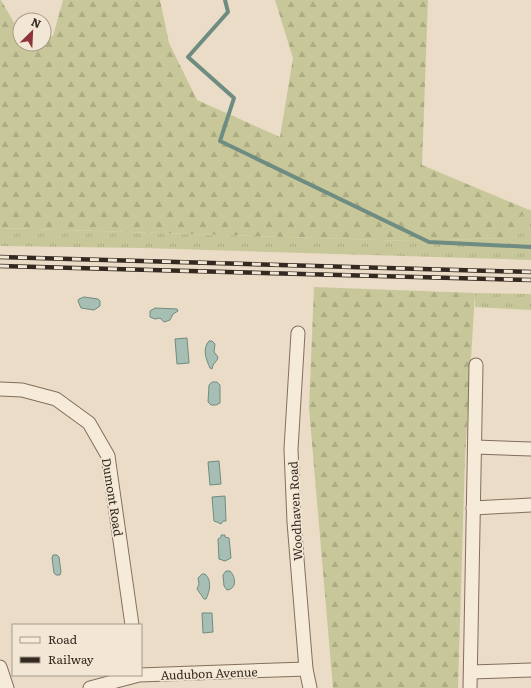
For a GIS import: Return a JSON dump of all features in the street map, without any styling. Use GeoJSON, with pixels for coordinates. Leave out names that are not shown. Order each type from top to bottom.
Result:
{"type":"FeatureCollection","features":[{"type":"Feature","properties":{"kind":"street","name":"Woodhaven Road"},"geometry":{"type":"LineString","coordinates":[[298,333],[291,449],[294,522],[306,669],[310,688]]}},
{"type":"Feature","properties":{"kind":"street"},"geometry":{"type":"LineString","coordinates":[[470,688],[476,365]]}},
{"type":"Feature","properties":{"kind":"street","name":"Dumont Road"},"geometry":{"type":"LineString","coordinates":[[0,389],[22,390],[56,399],[89,423],[108,456],[132,624]]}},
{"type":"Feature","properties":{"kind":"street"},"geometry":{"type":"LineString","coordinates":[[475,447],[531,449]]}},
{"type":"Feature","properties":{"kind":"street"},"geometry":{"type":"LineString","coordinates":[[473,508],[531,505]]}},
{"type":"Feature","properties":{"kind":"street"},"geometry":{"type":"LineString","coordinates":[[0,667],[7,688]]}},
{"type":"Feature","properties":{"kind":"street","name":"Audubon Avenue"},"geometry":{"type":"LineString","coordinates":[[142,675],[306,669]]}},
{"type":"Feature","properties":{"kind":"street"},"geometry":{"type":"LineString","coordinates":[[471,672],[531,670]]}},
{"type":"Feature","properties":{"kind":"street","name":"Audubon Avenue"},"geometry":{"type":"LineString","coordinates":[[90,688],[135,676]]}},
{"type":"Feature","properties":{"kind":"green space"},"geometry":{"type":"Polygon","coordinates":[[[0,0],[12,19],[12,52],[52,52],[52,36],[63,0],[160,0],[169,43],[197,100],[280,137],[293,58],[275,0],[428,0],[422,165],[527,209],[505,238],[411,241],[0,228],[0,0]]]}},
{"type":"Feature","properties":{"kind":"green space"},"geometry":{"type":"Polygon","coordinates":[[[527,209],[531,210],[531,260],[144,248],[0,246],[0,228],[411,241],[505,238],[527,209]]]}},
{"type":"Feature","properties":{"kind":"green space"},"geometry":{"type":"Polygon","coordinates":[[[314,287],[475,293],[465,458],[458,688],[333,688],[309,408],[314,287]]]}},
{"type":"Feature","properties":{"kind":"green space"},"geometry":{"type":"Polygon","coordinates":[[[475,293],[531,294],[531,310],[475,307],[475,293]]]}},
{"type":"Feature","properties":{"kind":"shaded area"},"geometry":{"type":"Polygon","coordinates":[[[84,297],[98,299],[100,301],[100,306],[94,310],[81,308],[78,301],[84,297]]]}},
{"type":"Feature","properties":{"kind":"shaded area"},"geometry":{"type":"Polygon","coordinates":[[[155,308],[177,309],[178,311],[173,314],[170,320],[164,322],[160,318],[155,319],[150,317],[150,311],[155,308]]]}},
{"type":"Feature","properties":{"kind":"shaded area"},"geometry":{"type":"Polygon","coordinates":[[[187,338],[189,363],[177,364],[175,339],[187,338]]]}},
{"type":"Feature","properties":{"kind":"shaded area"},"geometry":{"type":"Polygon","coordinates":[[[209,341],[212,341],[215,344],[214,352],[218,357],[212,369],[210,368],[205,354],[209,341]]]}},
{"type":"Feature","properties":{"kind":"shaded area"},"geometry":{"type":"Polygon","coordinates":[[[212,382],[217,382],[220,385],[220,403],[216,405],[211,405],[208,402],[209,385],[212,382]]]}},
{"type":"Feature","properties":{"kind":"shaded area"},"geometry":{"type":"Polygon","coordinates":[[[219,461],[221,484],[210,485],[208,462],[219,461]]]}},
{"type":"Feature","properties":{"kind":"shaded area"},"geometry":{"type":"Polygon","coordinates":[[[225,496],[226,521],[223,521],[221,524],[214,521],[212,497],[225,496]]]}},
{"type":"Feature","properties":{"kind":"shaded area"},"geometry":{"type":"Polygon","coordinates":[[[221,535],[225,535],[225,537],[229,538],[231,558],[225,561],[219,559],[218,539],[221,535]]]}},
{"type":"Feature","properties":{"kind":"shaded area"},"geometry":{"type":"Polygon","coordinates":[[[53,555],[57,555],[59,557],[60,575],[56,575],[54,573],[53,555]]]}},
{"type":"Feature","properties":{"kind":"shaded area"},"geometry":{"type":"Polygon","coordinates":[[[226,571],[230,571],[232,573],[234,579],[233,587],[227,590],[224,586],[223,575],[226,571]]]}},
{"type":"Feature","properties":{"kind":"shaded area"},"geometry":{"type":"Polygon","coordinates":[[[202,574],[205,574],[209,579],[209,593],[206,599],[204,599],[197,589],[199,584],[198,578],[202,574]]]}},
{"type":"Feature","properties":{"kind":"shaded area"},"geometry":{"type":"Polygon","coordinates":[[[202,613],[212,613],[213,632],[203,633],[202,613]]]}},
{"type":"Feature","properties":{"kind":"waterway"},"geometry":{"type":"LineString","coordinates":[[225,0],[228,12],[188,57],[234,98],[220,141],[429,242],[531,247]]}},
{"type":"Feature","properties":{"kind":"railway"},"geometry":{"type":"LineString","coordinates":[[0,257],[531,272]]}},
{"type":"Feature","properties":{"kind":"railway"},"geometry":{"type":"LineString","coordinates":[[0,266],[531,280]]}}]}
